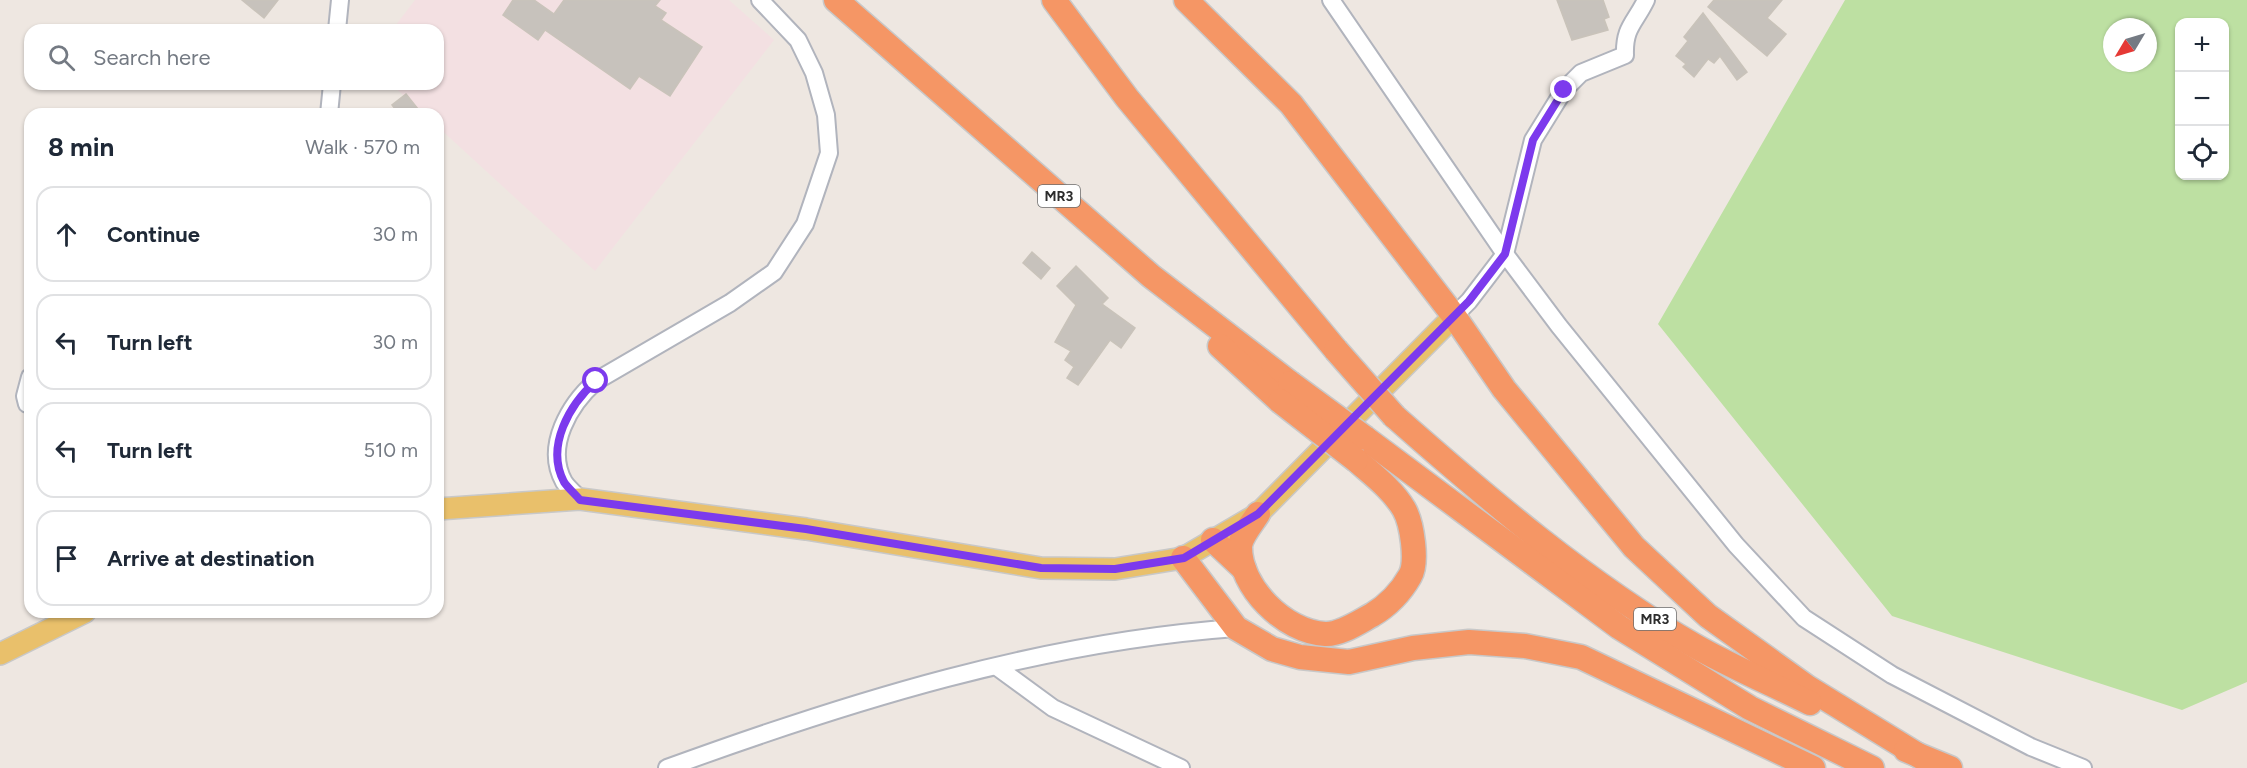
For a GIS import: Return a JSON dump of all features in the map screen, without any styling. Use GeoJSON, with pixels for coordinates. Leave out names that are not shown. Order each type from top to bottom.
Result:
{"type":"FeatureCollection","features":[{"type":"Feature","properties":{"kind":"highway","name":"MR3"},"geometry":{"type":"LineString","coordinates":[[836,0],[1285,392],[1365,438],[1619,627],[1750,708],[1872,768]]}},
{"type":"Feature","properties":{"kind":"highway","name":"MR3"},"geometry":{"type":"LineString","coordinates":[[1054,0],[1127,98],[1336,350],[1394,416],[1493,503],[1598,582],[1695,646],[1920,757],[1950,768]]}},
{"type":"Feature","properties":{"kind":"highway"},"geometry":{"type":"LineString","coordinates":[[1186,0],[1291,104],[1454,316],[1504,389],[1627,538],[1708,616],[1807,687],[1920,757]]}},
{"type":"Feature","properties":{"kind":"highway"},"geometry":{"type":"LineString","coordinates":[[1213,540],[1244,569],[1264,602],[1286,622],[1326,634],[1354,626],[1386,606],[1411,574],[1413,536],[1405,510],[1384,484],[1285,392]]}},
{"type":"Feature","properties":{"kind":"highway"},"geometry":{"type":"LineString","coordinates":[[1244,569],[1240,543],[1258,514]]}},
{"type":"Feature","properties":{"kind":"highway"},"geometry":{"type":"LineString","coordinates":[[1184,558],[1236,628],[1272,649],[1300,657],[1349,662],[1413,648],[1468,642],[1525,646],[1581,657],[1813,768]]}},
{"type":"Feature","properties":{"kind":"main road"},"geometry":{"type":"LineString","coordinates":[[444,509],[580,500],[806,529],[1041,568],[1115,569],[1184,558],[1258,514],[1454,316]]}},
{"type":"Feature","properties":{"kind":"main road"},"geometry":{"type":"LineString","coordinates":[[0,654],[73,618]]}},
{"type":"Feature","properties":{"kind":"street"},"geometry":{"type":"LineString","coordinates":[[338,24],[340,0]]}},
{"type":"Feature","properties":{"kind":"street"},"geometry":{"type":"LineString","coordinates":[[580,500],[565,483],[558,464],[558,443],[566,417],[581,394],[596,381],[730,303],[774,272],[805,224],[829,153],[826,115],[814,73],[798,39],[760,0]]}},
{"type":"Feature","properties":{"kind":"street"},"geometry":{"type":"LineString","coordinates":[[1331,0],[1505,254],[1608,390],[1736,545],[1804,618],[1892,675],[2031,747],[2083,768]]}},
{"type":"Feature","properties":{"kind":"street"},"geometry":{"type":"LineString","coordinates":[[1454,316],[1469,301],[1505,254],[1533,140],[1564,90],[1581,73],[1625,55],[1624,38],[1631,22],[1646,0]]}},
{"type":"Feature","properties":{"kind":"street"},"geometry":{"type":"LineString","coordinates":[[329,108],[331,90]]}},
{"type":"Feature","properties":{"kind":"street"},"geometry":{"type":"LineString","coordinates":[[667,768],[840,708],[941,678],[1188,631],[1236,628]]}},
{"type":"Feature","properties":{"kind":"street"},"geometry":{"type":"LineString","coordinates":[[998,667],[1053,708],[1181,768]]}},
{"type":"Feature","properties":{"kind":"shaded area"},"geometry":{"type":"Polygon","coordinates":[[[415,0],[729,0],[774,40],[595,271],[444,133],[444,108],[417,108],[398,90],[444,90],[444,24],[397,24],[415,0]]]}},
{"type":"Feature","properties":{"kind":"green space"},"geometry":{"type":"Polygon","coordinates":[[[1845,0],[2247,0],[2247,682],[2182,710],[1892,616],[1658,324],[1845,0]]]}},
{"type":"Feature","properties":{"kind":"building"},"geometry":{"type":"Polygon","coordinates":[[[242,0],[278,0],[264,18],[242,0]]]}},
{"type":"Feature","properties":{"kind":"building"},"geometry":{"type":"Polygon","coordinates":[[[513,0],[534,0],[554,14],[564,0],[660,0],[655,6],[666,13],[661,20],[702,47],[670,96],[639,76],[630,89],[545,30],[538,40],[503,15],[513,0]]]}},
{"type":"Feature","properties":{"kind":"building"},"geometry":{"type":"Polygon","coordinates":[[[1557,0],[1603,0],[1609,17],[1604,19],[1608,30],[1572,40],[1557,0]]]}},
{"type":"Feature","properties":{"kind":"building"},"geometry":{"type":"Polygon","coordinates":[[[1714,0],[1782,0],[1767,18],[1786,34],[1767,56],[1708,7],[1714,0]]]}},
{"type":"Feature","properties":{"kind":"building"},"geometry":{"type":"Polygon","coordinates":[[[1703,13],[1747,72],[1737,80],[1720,56],[1714,63],[1708,59],[1694,77],[1683,67],[1686,64],[1676,56],[1688,41],[1684,37],[1703,13]]]}},
{"type":"Feature","properties":{"kind":"building"},"geometry":{"type":"Polygon","coordinates":[[[406,94],[417,108],[394,108],[392,105],[406,94]]]}},
{"type":"Feature","properties":{"kind":"building"},"geometry":{"type":"Polygon","coordinates":[[[1032,252],[1050,268],[1041,279],[1023,263],[1032,252]]]}},
{"type":"Feature","properties":{"kind":"building"},"geometry":{"type":"Polygon","coordinates":[[[1076,266],[1108,298],[1102,304],[1135,328],[1121,348],[1110,340],[1078,385],[1067,378],[1074,367],[1065,360],[1071,351],[1055,342],[1076,305],[1057,286],[1076,266]]]}},
{"type":"Feature","properties":{"kind":"route"},"geometry":{"type":"LineString","coordinates":[[596,381],[581,394],[566,417],[558,443],[558,464],[565,483],[580,500],[806,529],[1041,568],[1115,569],[1184,558],[1258,514],[1469,301],[1505,254],[1533,140],[1564,90]]}}]}
